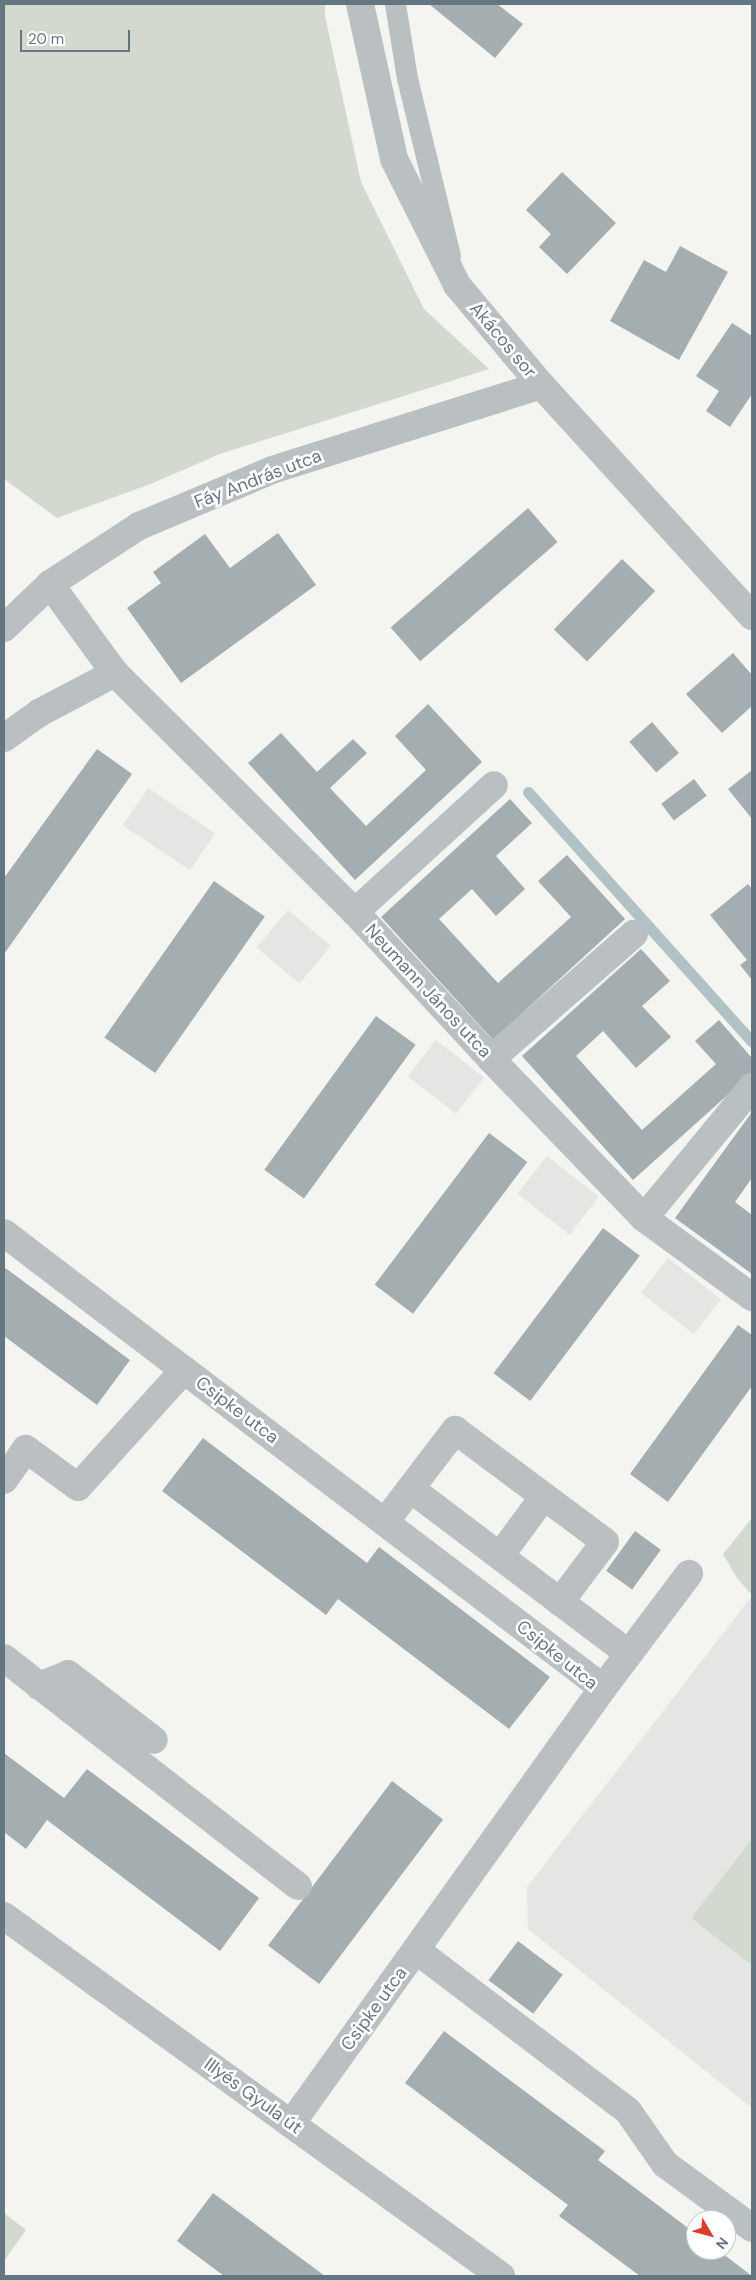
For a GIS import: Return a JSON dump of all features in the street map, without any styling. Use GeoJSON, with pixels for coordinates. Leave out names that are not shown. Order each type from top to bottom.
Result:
{"type":"FeatureCollection","features":[{"type":"Feature","properties":{"kind":"street","name":"Akácos sor"},"geometry":{"type":"LineString","coordinates":[[360,4],[394,159],[457,285],[541,385],[752,616]]}},
{"type":"Feature","properties":{"kind":"street","name":"Fáy András utca"},"geometry":{"type":"LineString","coordinates":[[4,628],[50,584],[139,526],[272,470],[541,385]]}},
{"type":"Feature","properties":{"kind":"street","name":"Neumann János utca"},"geometry":{"type":"LineString","coordinates":[[50,584],[116,673],[355,912],[491,1059],[644,1218],[752,1296]]}},
{"type":"Feature","properties":{"kind":"street"},"geometry":{"type":"LineString","coordinates":[[4,738],[39,714],[116,673]]}},
{"type":"Feature","properties":{"kind":"street"},"geometry":{"type":"LineString","coordinates":[[355,912],[494,785]]}},
{"type":"Feature","properties":{"kind":"street"},"geometry":{"type":"LineString","coordinates":[[491,1059],[634,934]]}},
{"type":"Feature","properties":{"kind":"street"},"geometry":{"type":"LineString","coordinates":[[644,1218],[752,1087]]}},
{"type":"Feature","properties":{"kind":"street","name":"Csipke utca"},"geometry":{"type":"LineString","coordinates":[[4,1233],[603,1688],[291,2124]]}},
{"type":"Feature","properties":{"kind":"street","name":"Csipke utca"},"geometry":{"type":"LineString","coordinates":[[7,1470],[26,1449],[78,1487],[184,1370]]}},
{"type":"Feature","properties":{"kind":"street"},"geometry":{"type":"LineString","coordinates":[[385,1522],[455,1430],[605,1542],[560,1602]]}},
{"type":"Feature","properties":{"kind":"street"},"geometry":{"type":"LineString","coordinates":[[410,1489],[628,1654]]}},
{"type":"Feature","properties":{"kind":"street"},"geometry":{"type":"LineString","coordinates":[[500,1556],[544,1496]]}},
{"type":"Feature","properties":{"kind":"street"},"geometry":{"type":"LineString","coordinates":[[603,1688],[688,1574]]}},
{"type":"Feature","properties":{"kind":"street"},"geometry":{"type":"LineString","coordinates":[[4,1658],[298,1886]]}},
{"type":"Feature","properties":{"kind":"street"},"geometry":{"type":"LineString","coordinates":[[39,1686],[68,1674],[154,1740]]}},
{"type":"Feature","properties":{"kind":"street","name":"Illyés Gyula út"},"geometry":{"type":"LineString","coordinates":[[4,1916],[501,2276]]}},
{"type":"Feature","properties":{"kind":"street"},"geometry":{"type":"LineString","coordinates":[[416,1950],[628,2111],[665,2164],[752,2228]]}},
{"type":"Feature","properties":{"kind":"lane"},"geometry":{"type":"LineString","coordinates":[[395,4],[407,78],[457,285]]}},
{"type":"Feature","properties":{"kind":"shaded area"},"geometry":{"type":"Polygon","coordinates":[[[4,4],[325,4],[325,16],[361,182],[424,309],[489,369],[220,454],[153,483],[57,518],[4,479],[4,4]]]}},
{"type":"Feature","properties":{"kind":"shaded area"},"geometry":{"type":"Polygon","coordinates":[[[148,788],[215,833],[190,871],[123,825],[148,788]]]}},
{"type":"Feature","properties":{"kind":"shaded area"},"geometry":{"type":"Polygon","coordinates":[[[288,910],[331,946],[299,984],[257,948],[288,910]]]}},
{"type":"Feature","properties":{"kind":"shaded area"},"geometry":{"type":"Polygon","coordinates":[[[436,1040],[484,1078],[456,1114],[408,1076],[436,1040]]]}},
{"type":"Feature","properties":{"kind":"shaded area"},"geometry":{"type":"Polygon","coordinates":[[[547,1156],[599,1197],[569,1234],[517,1194],[547,1156]]]}},
{"type":"Feature","properties":{"kind":"shaded area"},"geometry":{"type":"Polygon","coordinates":[[[668,1258],[721,1299],[694,1334],[641,1293],[668,1258]]]}},
{"type":"Feature","properties":{"kind":"shaded area"},"geometry":{"type":"Polygon","coordinates":[[[752,1518],[752,1595],[737,1578],[723,1554],[752,1518]]]}},
{"type":"Feature","properties":{"kind":"shaded area"},"geometry":{"type":"Polygon","coordinates":[[[752,1596],[752,2108],[528,1929],[527,1887],[752,1596]]]}},
{"type":"Feature","properties":{"kind":"shaded area"},"geometry":{"type":"Polygon","coordinates":[[[752,1839],[752,1965],[691,1918],[752,1839]]]}},
{"type":"Feature","properties":{"kind":"shaded area"},"geometry":{"type":"Polygon","coordinates":[[[4,2213],[26,2230],[4,2261],[4,2213]]]}},
{"type":"Feature","properties":{"kind":"building"},"geometry":{"type":"Polygon","coordinates":[[[429,4],[497,4],[523,24],[495,58],[429,4]]]}},
{"type":"Feature","properties":{"kind":"building"},"geometry":{"type":"Polygon","coordinates":[[[562,172],[616,223],[567,274],[539,247],[551,234],[526,210],[562,172]]]}},
{"type":"Feature","properties":{"kind":"building"},"geometry":{"type":"Polygon","coordinates":[[[680,246],[728,272],[679,360],[610,321],[644,260],[666,272],[680,246]]]}},
{"type":"Feature","properties":{"kind":"building"},"geometry":{"type":"Polygon","coordinates":[[[732,323],[752,336],[752,394],[730,427],[706,411],[719,391],[696,376],[732,323]]]}},
{"type":"Feature","properties":{"kind":"building"},"geometry":{"type":"Polygon","coordinates":[[[528,508],[558,542],[420,661],[391,627],[528,508]]]}},
{"type":"Feature","properties":{"kind":"building"},"geometry":{"type":"Polygon","coordinates":[[[278,533],[316,585],[181,683],[127,608],[161,583],[153,572],[205,534],[230,568],[278,533]]]}},
{"type":"Feature","properties":{"kind":"building"},"geometry":{"type":"Polygon","coordinates":[[[622,559],[655,591],[587,661],[554,629],[622,559]]]}},
{"type":"Feature","properties":{"kind":"building"},"geometry":{"type":"Polygon","coordinates":[[[733,653],[752,675],[752,706],[722,733],[686,694],[733,653]]]}},
{"type":"Feature","properties":{"kind":"building"},"geometry":{"type":"Polygon","coordinates":[[[428,704],[482,762],[355,880],[248,763],[281,733],[317,772],[353,739],[367,753],[330,788],[366,826],[426,770],[395,736],[428,704]]]}},
{"type":"Feature","properties":{"kind":"building"},"geometry":{"type":"Polygon","coordinates":[[[652,722],[679,753],[656,773],[629,742],[652,722]]]}},
{"type":"Feature","properties":{"kind":"building"},"geometry":{"type":"Polygon","coordinates":[[[97,749],[132,774],[4,954],[4,878],[97,749]]]}},
{"type":"Feature","properties":{"kind":"building"},"geometry":{"type":"Polygon","coordinates":[[[752,770],[752,819],[728,789],[752,770]]]}},
{"type":"Feature","properties":{"kind":"building"},"geometry":{"type":"Polygon","coordinates":[[[694,779],[707,796],[674,820],[661,804],[694,779]]]}},
{"type":"Feature","properties":{"kind":"building"},"geometry":{"type":"Polygon","coordinates":[[[510,799],[532,823],[496,856],[525,889],[496,916],[472,889],[439,919],[498,983],[571,917],[538,881],[567,855],[625,919],[493,1040],[381,917],[510,799]]]}},
{"type":"Feature","properties":{"kind":"building"},"geometry":{"type":"Polygon","coordinates":[[[214,881],[265,917],[155,1073],[104,1037],[214,881]]]}},
{"type":"Feature","properties":{"kind":"building"},"geometry":{"type":"Polygon","coordinates":[[[748,884],[752,889],[752,980],[740,965],[747,960],[710,915],[748,884]]]}},
{"type":"Feature","properties":{"kind":"building"},"geometry":{"type":"Polygon","coordinates":[[[641,949],[670,981],[642,1006],[671,1037],[636,1068],[603,1031],[576,1056],[642,1130],[716,1064],[695,1041],[719,1020],[752,1058],[752,1073],[633,1180],[522,1056],[641,949]]]}},
{"type":"Feature","properties":{"kind":"building"},"geometry":{"type":"Polygon","coordinates":[[[376,1016],[416,1045],[304,1199],[264,1170],[376,1016]]]}},
{"type":"Feature","properties":{"kind":"building"},"geometry":{"type":"Polygon","coordinates":[[[752,1112],[752,1178],[735,1202],[752,1215],[752,1274],[675,1218],[752,1112]]]}},
{"type":"Feature","properties":{"kind":"building"},"geometry":{"type":"Polygon","coordinates":[[[489,1133],[527,1162],[413,1314],[375,1285],[489,1133]]]}},
{"type":"Feature","properties":{"kind":"building"},"geometry":{"type":"Polygon","coordinates":[[[603,1228],[640,1256],[530,1401],[493,1373],[603,1228]]]}},
{"type":"Feature","properties":{"kind":"building"},"geometry":{"type":"Polygon","coordinates":[[[4,1267],[130,1360],[97,1405],[4,1336],[4,1267]]]}},
{"type":"Feature","properties":{"kind":"building"},"geometry":{"type":"Polygon","coordinates":[[[738,1325],[752,1335],[752,1386],[668,1502],[630,1474],[738,1325]]]}},
{"type":"Feature","properties":{"kind":"building"},"geometry":{"type":"Polygon","coordinates":[[[203,1438],[367,1563],[379,1547],[550,1677],[509,1729],[338,1599],[326,1615],[162,1491],[203,1438]]]}},
{"type":"Feature","properties":{"kind":"building"},"geometry":{"type":"Polygon","coordinates":[[[635,1531],[661,1550],[632,1589],[606,1571],[635,1531]]]}},
{"type":"Feature","properties":{"kind":"building"},"geometry":{"type":"Polygon","coordinates":[[[4,1753],[64,1798],[87,1769],[259,1898],[220,1951],[47,1820],[26,1849],[4,1832],[4,1753]]]}},
{"type":"Feature","properties":{"kind":"building"},"geometry":{"type":"Polygon","coordinates":[[[392,1781],[443,1820],[319,1984],[268,1946],[392,1781]]]}},
{"type":"Feature","properties":{"kind":"building"},"geometry":{"type":"Polygon","coordinates":[[[518,1941],[563,1975],[533,2014],[489,1980],[518,1941]]]}},
{"type":"Feature","properties":{"kind":"building"},"geometry":{"type":"Polygon","coordinates":[[[444,2031],[605,2151],[598,2160],[686,2226],[686,2260],[731,2260],[752,2276],[640,2276],[559,2216],[568,2205],[405,2083],[444,2031]]]}},
{"type":"Feature","properties":{"kind":"building"},"geometry":{"type":"Polygon","coordinates":[[[213,2193],[325,2276],[224,2276],[177,2241],[213,2193]]]}},
{"type":"Feature","properties":{"kind":"waterway"},"geometry":{"type":"LineString","coordinates":[[528,792],[752,1042]]}}]}
